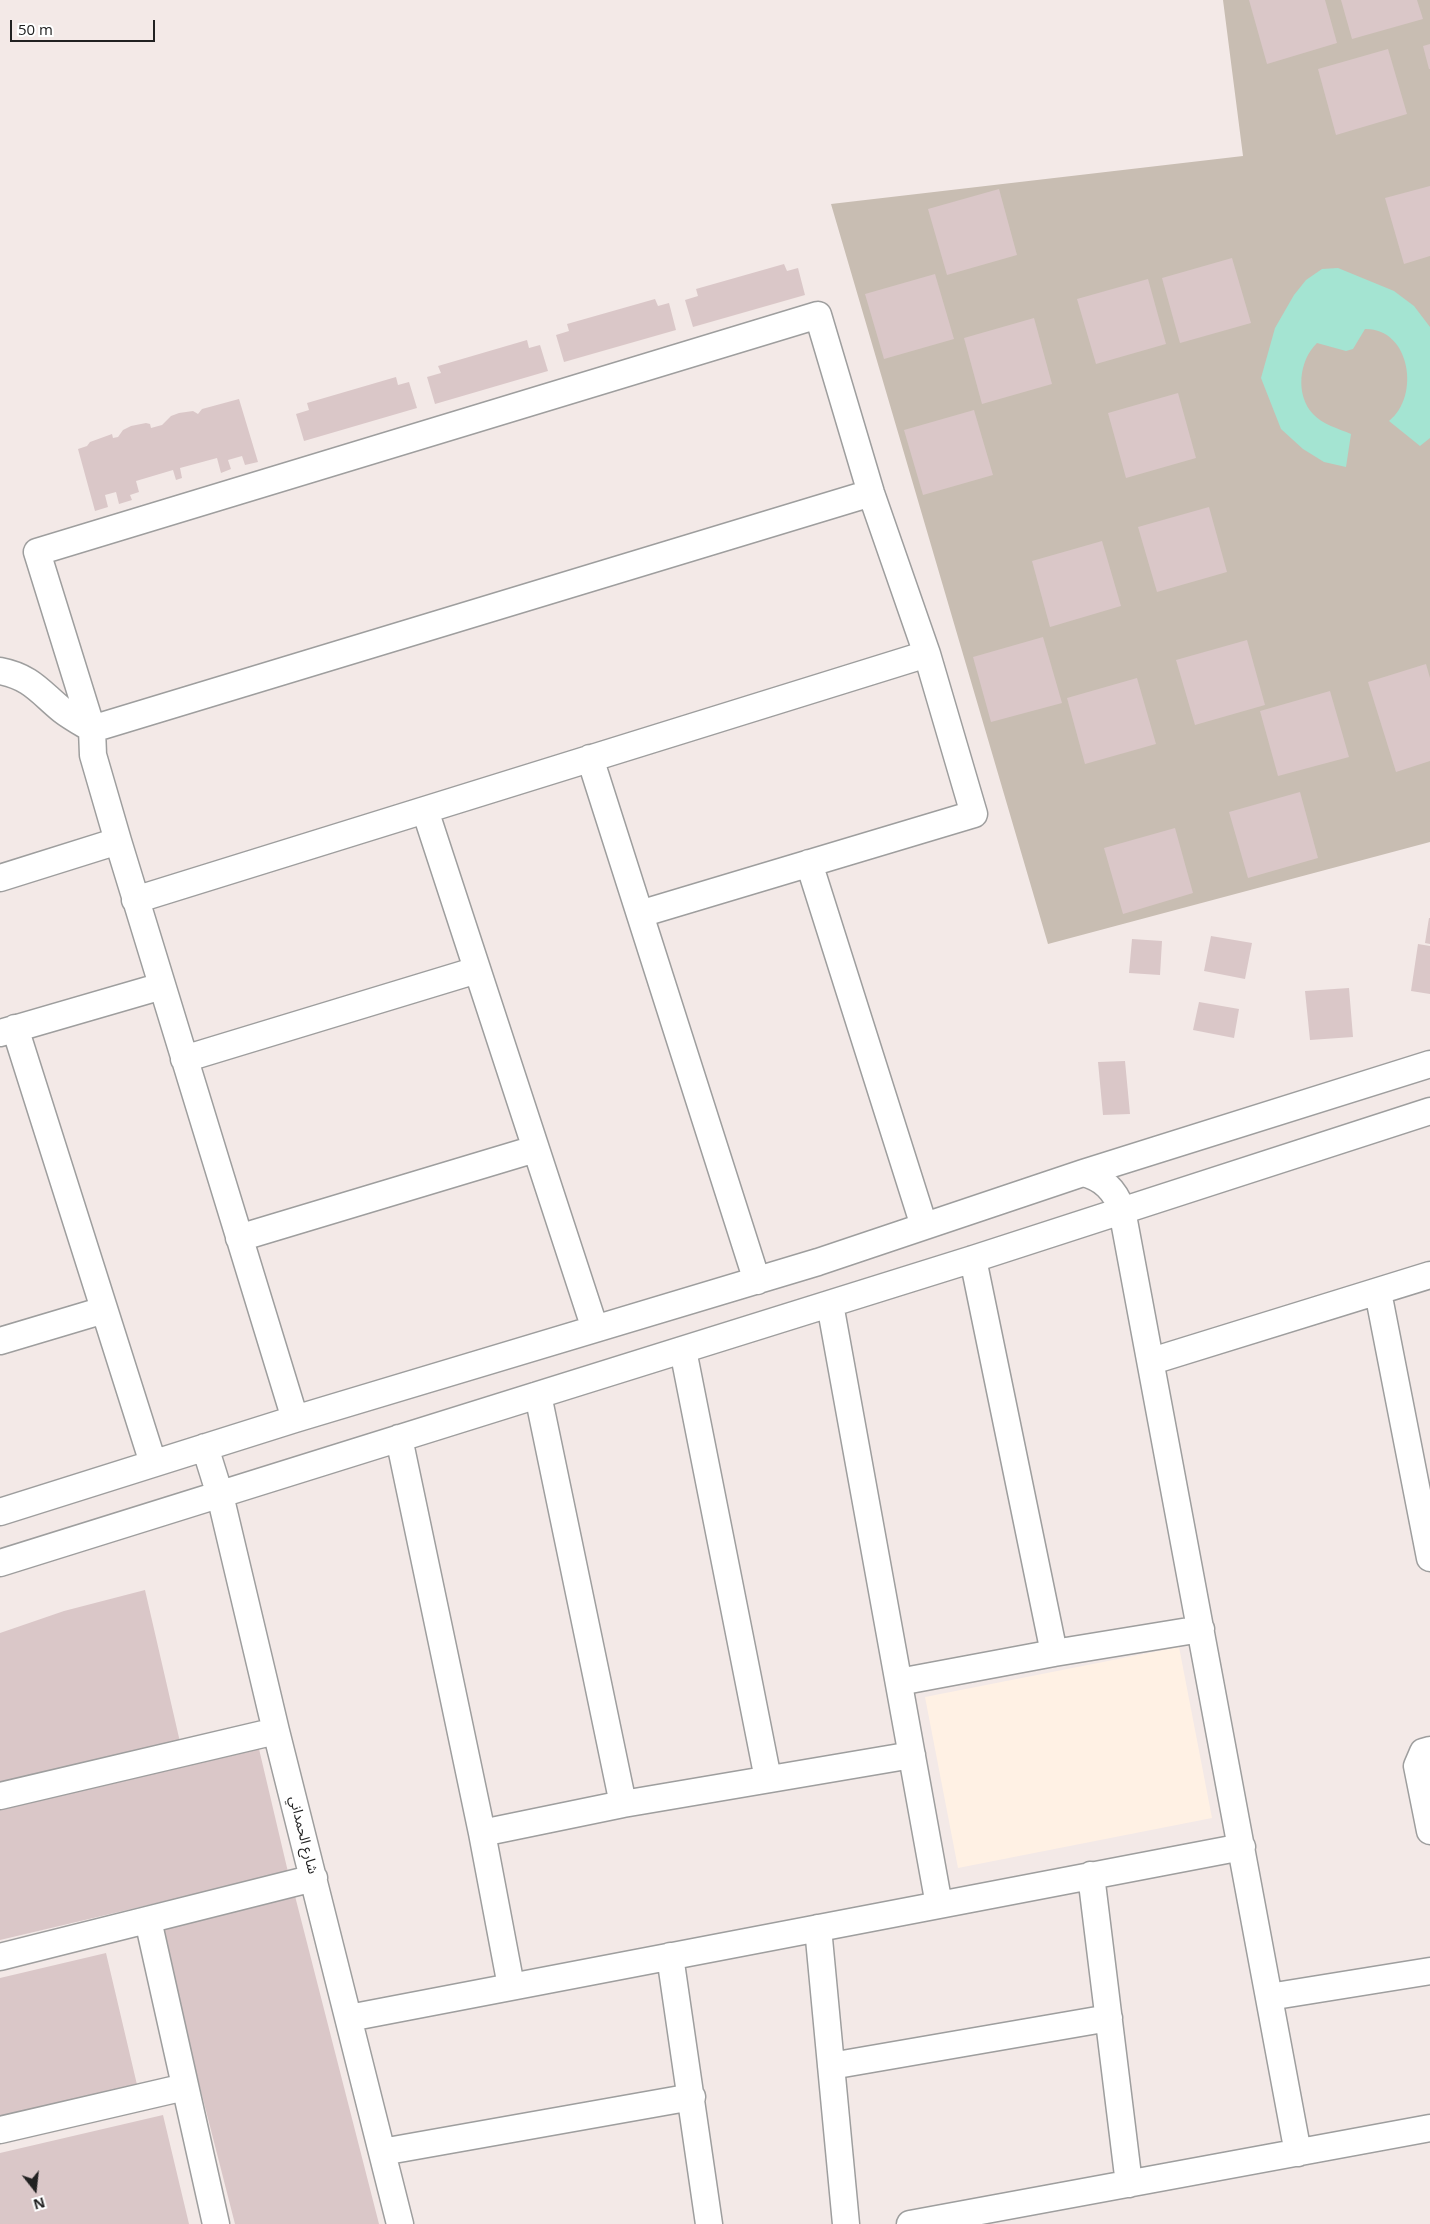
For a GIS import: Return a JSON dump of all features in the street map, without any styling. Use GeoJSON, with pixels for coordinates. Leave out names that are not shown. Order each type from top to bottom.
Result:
{"type":"FeatureCollection","features":[{"type":"Feature","properties":{"kind":"street"},"geometry":{"type":"LineString","coordinates":[[295,1419],[135,900],[93,755],[92,729],[37,552],[818,315],[871,493],[927,654],[974,814],[640,914]]}},
{"type":"Feature","properties":{"kind":"street"},"geometry":{"type":"LineString","coordinates":[[0,671],[11,673],[36,685],[62,710],[92,729],[871,493]]}},
{"type":"Feature","properties":{"kind":"street"},"geometry":{"type":"LineString","coordinates":[[135,900],[927,654]]}},
{"type":"Feature","properties":{"kind":"street"},"geometry":{"type":"LineString","coordinates":[[590,758],[757,1281]]}},
{"type":"Feature","properties":{"kind":"street"},"geometry":{"type":"LineString","coordinates":[[425,810],[594,1329]]}},
{"type":"Feature","properties":{"kind":"street"},"geometry":{"type":"LineString","coordinates":[[1,877],[118,841]]}},
{"type":"Feature","properties":{"kind":"street"},"geometry":{"type":"LineString","coordinates":[[809,863],[924,1226]]}},
{"type":"Feature","properties":{"kind":"street"},"geometry":{"type":"LineString","coordinates":[[184,1059],[477,970]]}},
{"type":"Feature","properties":{"kind":"street"},"geometry":{"type":"LineString","coordinates":[[153,1463],[104,1310],[8,1031],[162,986]]}},
{"type":"Feature","properties":{"kind":"street"},"geometry":{"type":"LineString","coordinates":[[0,1512],[295,1419],[818,1262],[1083,1172],[1430,1064]]}},
{"type":"Feature","properties":{"kind":"street"},"geometry":{"type":"LineString","coordinates":[[0,1563],[973,1259],[1430,1111]]}},
{"type":"Feature","properties":{"kind":"street"},"geometry":{"type":"LineString","coordinates":[[239,1238],[535,1148]]}},
{"type":"Feature","properties":{"kind":"street"},"geometry":{"type":"LineString","coordinates":[[1083,1172],[1108,1185],[1119,1200],[1122,1210],[1152,1361],[1298,2152]]}},
{"type":"Feature","properties":{"kind":"street"},"geometry":{"type":"LineString","coordinates":[[973,1259],[1054,1653]]}},
{"type":"Feature","properties":{"kind":"street"},"geometry":{"type":"LineString","coordinates":[[1152,1361],[1430,1275]]}},
{"type":"Feature","properties":{"kind":"street"},"geometry":{"type":"LineString","coordinates":[[1378,1292],[1430,1558]]}},
{"type":"Feature","properties":{"kind":"street"},"geometry":{"type":"LineString","coordinates":[[830,1304],[939,1905]]}},
{"type":"Feature","properties":{"kind":"street"},"geometry":{"type":"LineString","coordinates":[[0,1341],[104,1310]]}},
{"type":"Feature","properties":{"kind":"street"},"geometry":{"type":"LineString","coordinates":[[683,1350],[768,1779]]}},
{"type":"Feature","properties":{"kind":"street"},"geometry":{"type":"LineString","coordinates":[[538,1395],[624,1804]]}},
{"type":"Feature","properties":{"kind":"street"},"geometry":{"type":"LineString","coordinates":[[399,1438],[482,1832],[512,1986]]}},
{"type":"Feature","properties":{"kind":"street","name":"شارع الحمداني"},"geometry":{"type":"LineString","coordinates":[[205,1447],[220,1494],[276,1731],[400,2224]]}},
{"type":"Feature","properties":{"kind":"street"},"geometry":{"type":"LineString","coordinates":[[899,1682],[1054,1653],[1201,1629]]}},
{"type":"Feature","properties":{"kind":"street"},"geometry":{"type":"LineString","coordinates":[[0,1796],[276,1731]]}},
{"type":"Feature","properties":{"kind":"street"},"geometry":{"type":"LineString","coordinates":[[1430,1750],[1423,1752],[1417,1766],[1430,1831]]}},
{"type":"Feature","properties":{"kind":"street"},"geometry":{"type":"LineString","coordinates":[[482,1832],[624,1804],[912,1755]]}},
{"type":"Feature","properties":{"kind":"street"},"geometry":{"type":"LineString","coordinates":[[349,2018],[1242,1847]]}},
{"type":"Feature","properties":{"kind":"street"},"geometry":{"type":"LineString","coordinates":[[1091,1876],[1129,2184]]}},
{"type":"Feature","properties":{"kind":"street"},"geometry":{"type":"LineString","coordinates":[[0,1957],[314,1878]]}},
{"type":"Feature","properties":{"kind":"street"},"geometry":{"type":"LineString","coordinates":[[148,1920],[216,2224]]}},
{"type":"Feature","properties":{"kind":"street"},"geometry":{"type":"LineString","coordinates":[[818,1928],[846,2224]]}},
{"type":"Feature","properties":{"kind":"street"},"geometry":{"type":"LineString","coordinates":[[670,1956],[709,2224]]}},
{"type":"Feature","properties":{"kind":"street"},"geometry":{"type":"LineString","coordinates":[[1270,1997],[1430,1971]]}},
{"type":"Feature","properties":{"kind":"street"},"geometry":{"type":"LineString","coordinates":[[831,2066],[1109,2018]]}},
{"type":"Feature","properties":{"kind":"street"},"geometry":{"type":"LineString","coordinates":[[0,2130],[185,2087]]}},
{"type":"Feature","properties":{"kind":"street"},"geometry":{"type":"LineString","coordinates":[[382,2152],[692,2098]]}},
{"type":"Feature","properties":{"kind":"street"},"geometry":{"type":"LineString","coordinates":[[910,2224],[951,2220],[1129,2184],[1430,2128]]}},
{"type":"Feature","properties":{"kind":"shaded area"},"geometry":{"type":"Polygon","coordinates":[[[1223,0],[1430,0],[1430,842],[1048,944],[831,204],[1243,156],[1223,0]]]}},
{"type":"Feature","properties":{"kind":"shaded area"},"geometry":{"type":"Polygon","coordinates":[[[1338,268],[1394,291],[1414,306],[1430,327],[1430,438],[1420,446],[1389,421],[1399,410],[1405,396],[1407,381],[1406,365],[1401,351],[1392,339],[1380,332],[1365,329],[1353,349],[1346,351],[1317,343],[1311,350],[1303,368],[1302,388],[1304,397],[1307,406],[1317,418],[1351,434],[1346,467],[1324,462],[1303,449],[1281,429],[1261,378],[1275,328],[1294,295],[1306,280],[1322,269],[1338,268]]]}},
{"type":"Feature","properties":{"kind":"shaded area"},"geometry":{"type":"Polygon","coordinates":[[[1179,1647],[1212,1818],[958,1868],[925,1697],[1179,1647]]]}},
{"type":"Feature","properties":{"kind":"building"},"geometry":{"type":"Polygon","coordinates":[[[1249,0],[1325,0],[1337,43],[1267,64],[1249,0]]]}},
{"type":"Feature","properties":{"kind":"building"},"geometry":{"type":"Polygon","coordinates":[[[1341,0],[1417,0],[1423,19],[1352,39],[1341,0]]]}},
{"type":"Feature","properties":{"kind":"building"},"geometry":{"type":"Polygon","coordinates":[[[1430,44],[1430,69],[1429,69],[1423,46],[1430,44]]]}},
{"type":"Feature","properties":{"kind":"building"},"geometry":{"type":"Polygon","coordinates":[[[1388,49],[1407,114],[1336,135],[1318,69],[1388,49]]]}},
{"type":"Feature","properties":{"kind":"building"},"geometry":{"type":"Polygon","coordinates":[[[1430,186],[1430,256],[1404,264],[1385,198],[1430,186]]]}},
{"type":"Feature","properties":{"kind":"building"},"geometry":{"type":"Polygon","coordinates":[[[999,189],[1017,255],[947,275],[928,209],[999,189]]]}},
{"type":"Feature","properties":{"kind":"building"},"geometry":{"type":"Polygon","coordinates":[[[1232,258],[1251,323],[1180,343],[1162,278],[1232,258]]]}},
{"type":"Feature","properties":{"kind":"building"},"geometry":{"type":"Polygon","coordinates":[[[784,264],[787,271],[798,268],[805,295],[693,327],[685,300],[698,296],[696,289],[784,264]]]}},
{"type":"Feature","properties":{"kind":"building"},"geometry":{"type":"Polygon","coordinates":[[[935,274],[954,339],[884,359],[865,294],[935,274]]]}},
{"type":"Feature","properties":{"kind":"building"},"geometry":{"type":"Polygon","coordinates":[[[1148,279],[1166,344],[1096,364],[1077,299],[1148,279]]]}},
{"type":"Feature","properties":{"kind":"building"},"geometry":{"type":"Polygon","coordinates":[[[655,299],[658,306],[669,303],[676,330],[564,362],[556,335],[569,331],[567,324],[655,299]]]}},
{"type":"Feature","properties":{"kind":"building"},"geometry":{"type":"Polygon","coordinates":[[[1034,318],[1052,384],[982,404],[964,338],[1034,318]]]}},
{"type":"Feature","properties":{"kind":"building"},"geometry":{"type":"Polygon","coordinates":[[[527,340],[529,348],[540,345],[548,371],[435,404],[427,377],[441,373],[438,366],[527,340]]]}},
{"type":"Feature","properties":{"kind":"building"},"geometry":{"type":"Polygon","coordinates":[[[396,377],[398,385],[409,382],[417,408],[304,441],[296,414],[309,410],[307,403],[396,377]]]}},
{"type":"Feature","properties":{"kind":"building"},"geometry":{"type":"Polygon","coordinates":[[[1178,393],[1196,458],[1126,478],[1108,413],[1178,393]]]}},
{"type":"Feature","properties":{"kind":"building"},"geometry":{"type":"Polygon","coordinates":[[[239,399],[258,462],[245,465],[242,456],[228,460],[231,469],[221,473],[217,458],[180,468],[182,478],[176,480],[173,470],[136,481],[139,492],[130,495],[132,500],[119,504],[116,492],[105,495],[108,507],[95,511],[78,449],[87,446],[90,442],[112,434],[113,438],[118,437],[123,430],[131,426],[146,423],[150,424],[151,428],[162,425],[171,416],[179,413],[193,411],[198,414],[202,409],[239,399]]]}},
{"type":"Feature","properties":{"kind":"building"},"geometry":{"type":"Polygon","coordinates":[[[974,410],[993,475],[923,495],[904,430],[974,410]]]}},
{"type":"Feature","properties":{"kind":"building"},"geometry":{"type":"Polygon","coordinates":[[[1209,507],[1227,572],[1157,592],[1138,527],[1209,507]]]}},
{"type":"Feature","properties":{"kind":"building"},"geometry":{"type":"Polygon","coordinates":[[[1102,541],[1121,606],[1050,627],[1032,561],[1102,541]]]}},
{"type":"Feature","properties":{"kind":"building"},"geometry":{"type":"Polygon","coordinates":[[[1043,637],[1062,703],[991,722],[973,657],[1043,637]]]}},
{"type":"Feature","properties":{"kind":"building"},"geometry":{"type":"Polygon","coordinates":[[[1247,640],[1265,705],[1195,725],[1176,660],[1247,640]]]}},
{"type":"Feature","properties":{"kind":"building"},"geometry":{"type":"Polygon","coordinates":[[[1426,664],[1430,678],[1430,761],[1396,772],[1368,682],[1426,664]]]}},
{"type":"Feature","properties":{"kind":"building"},"geometry":{"type":"Polygon","coordinates":[[[1137,678],[1156,744],[1085,764],[1067,698],[1137,678]]]}},
{"type":"Feature","properties":{"kind":"building"},"geometry":{"type":"Polygon","coordinates":[[[1330,691],[1349,757],[1278,776],[1260,711],[1330,691]]]}},
{"type":"Feature","properties":{"kind":"building"},"geometry":{"type":"Polygon","coordinates":[[[1300,792],[1318,858],[1248,878],[1229,812],[1300,792]]]}},
{"type":"Feature","properties":{"kind":"building"},"geometry":{"type":"Polygon","coordinates":[[[1175,828],[1193,893],[1123,914],[1104,848],[1175,828]]]}},
{"type":"Feature","properties":{"kind":"building"},"geometry":{"type":"Polygon","coordinates":[[[1430,918],[1430,944],[1425,943],[1430,918]]]}},
{"type":"Feature","properties":{"kind":"building"},"geometry":{"type":"Polygon","coordinates":[[[1211,936],[1252,943],[1245,979],[1204,971],[1211,936]]]}},
{"type":"Feature","properties":{"kind":"building"},"geometry":{"type":"Polygon","coordinates":[[[1132,939],[1162,941],[1160,975],[1129,973],[1132,939]]]}},
{"type":"Feature","properties":{"kind":"building"},"geometry":{"type":"Polygon","coordinates":[[[1418,944],[1430,946],[1430,994],[1411,991],[1418,944]]]}},
{"type":"Feature","properties":{"kind":"building"},"geometry":{"type":"Polygon","coordinates":[[[1349,988],[1353,1037],[1310,1040],[1305,991],[1349,988]]]}},
{"type":"Feature","properties":{"kind":"building"},"geometry":{"type":"Polygon","coordinates":[[[1199,1002],[1239,1009],[1234,1038],[1193,1030],[1199,1002]]]}},
{"type":"Feature","properties":{"kind":"building"},"geometry":{"type":"Polygon","coordinates":[[[1125,1061],[1130,1114],[1103,1115],[1098,1062],[1125,1061]]]}},
{"type":"Feature","properties":{"kind":"building"},"geometry":{"type":"Polygon","coordinates":[[[145,1590],[180,1742],[0,1784],[0,1633],[64,1611],[145,1590]]]}},
{"type":"Feature","properties":{"kind":"building"},"geometry":{"type":"Polygon","coordinates":[[[259,1749],[288,1872],[0,1940],[0,1810],[259,1749]]]}},
{"type":"Feature","properties":{"kind":"building"},"geometry":{"type":"Polygon","coordinates":[[[295,1896],[379,2224],[235,2224],[160,1931],[295,1896]]]}},
{"type":"Feature","properties":{"kind":"building"},"geometry":{"type":"Polygon","coordinates":[[[106,1953],[138,2089],[0,2121],[0,1978],[106,1953]]]}},
{"type":"Feature","properties":{"kind":"building"},"geometry":{"type":"Polygon","coordinates":[[[163,2115],[189,2224],[0,2224],[0,2153],[163,2115]]]}}]}
